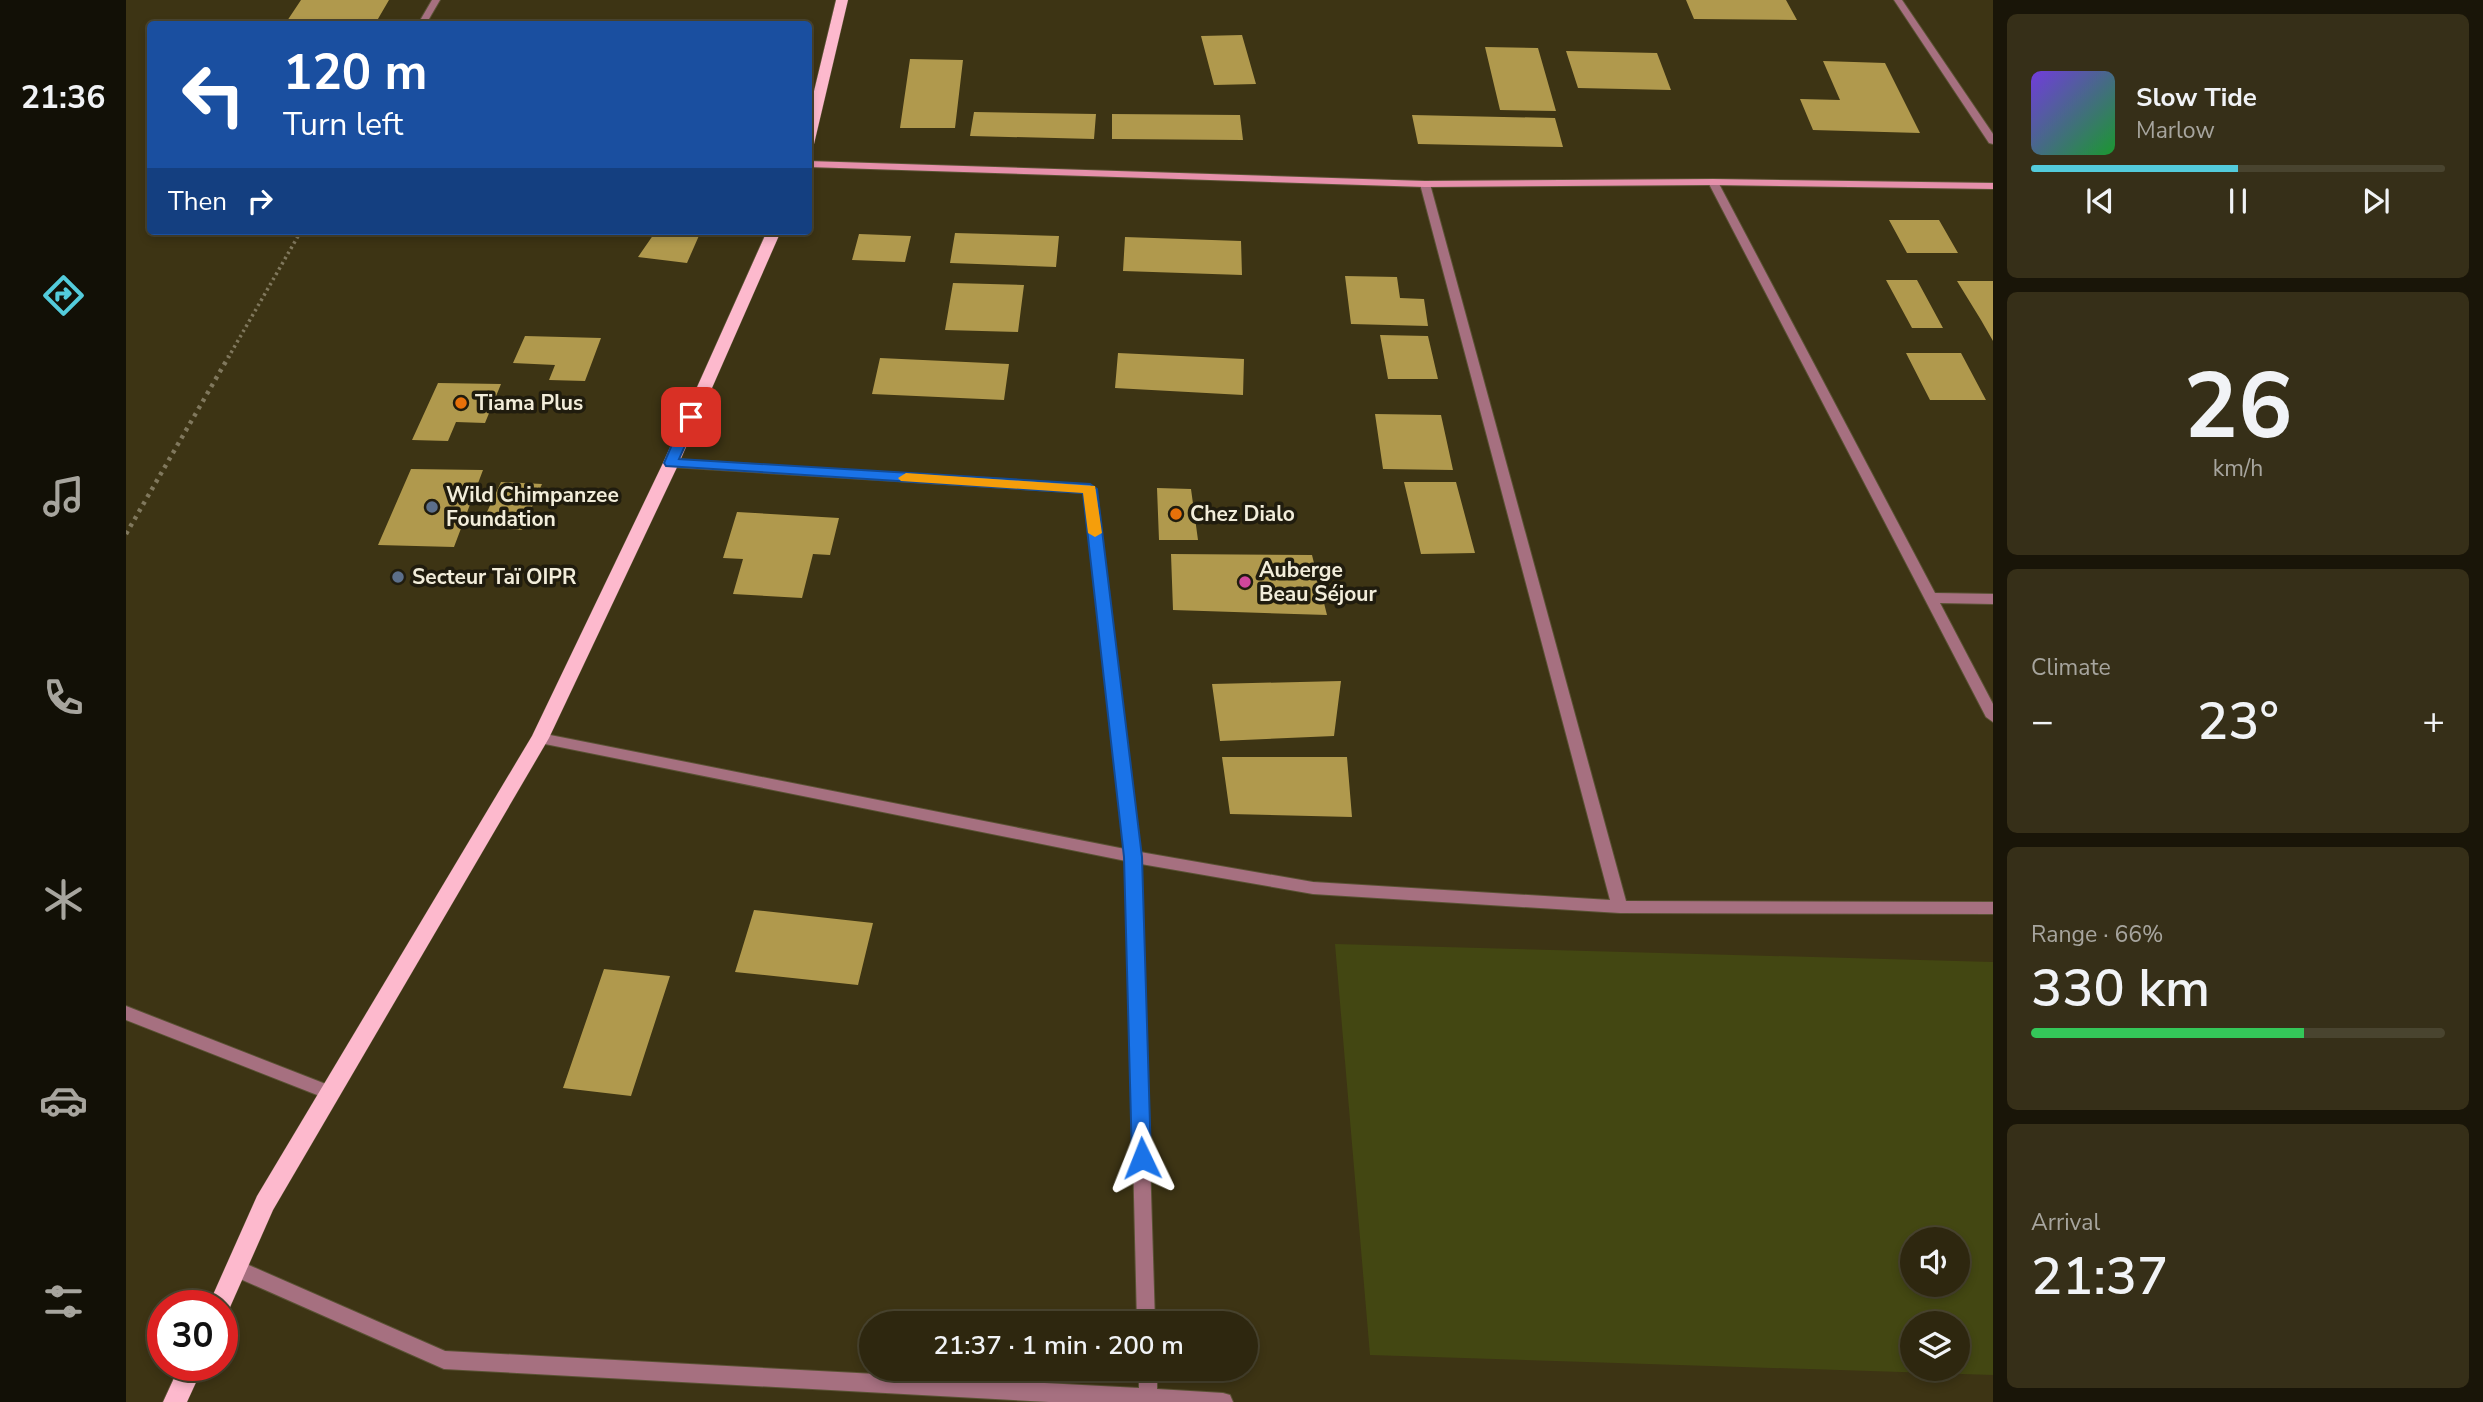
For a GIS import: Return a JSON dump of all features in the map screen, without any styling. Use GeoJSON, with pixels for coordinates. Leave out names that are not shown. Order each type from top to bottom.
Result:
{"type":"FeatureCollection","features":[{"type":"Feature","properties":{"kind":"main road"},"geometry":{"type":"LineString","coordinates":[[812,127],[842,0]]}},
{"type":"Feature","properties":{"kind":"main road"},"geometry":{"type":"LineString","coordinates":[[226,1290],[265,1203],[540,738],[671,463],[772,235]]}},
{"type":"Feature","properties":{"kind":"main road"},"geometry":{"type":"LineString","coordinates":[[175,1402],[185,1381]]}},
{"type":"Feature","properties":{"kind":"street"},"geometry":{"type":"LineString","coordinates":[[424,21],[436,0]]}},
{"type":"Feature","properties":{"kind":"street"},"geometry":{"type":"LineString","coordinates":[[1898,0],[1993,141]]}},
{"type":"Feature","properties":{"kind":"street"},"geometry":{"type":"LineString","coordinates":[[812,164],[1425,184],[1713,182],[1993,186]]}},
{"type":"Feature","properties":{"kind":"street"},"geometry":{"type":"LineString","coordinates":[[1713,182],[1993,717]]}},
{"type":"Feature","properties":{"kind":"street"},"geometry":{"type":"LineString","coordinates":[[1425,184],[1620,906]]}},
{"type":"Feature","properties":{"kind":"street"},"geometry":{"type":"LineString","coordinates":[[671,463],[1090,489],[1133,857],[1146,1311]]}},
{"type":"Feature","properties":{"kind":"street"},"geometry":{"type":"LineString","coordinates":[[1933,598],[1993,599]]}},
{"type":"Feature","properties":{"kind":"street"},"geometry":{"type":"LineString","coordinates":[[540,738],[1133,857],[1313,888],[1620,906],[1993,908]]}},
{"type":"Feature","properties":{"kind":"street"},"geometry":{"type":"LineString","coordinates":[[126,1013],[330,1093]]}},
{"type":"Feature","properties":{"kind":"street"},"geometry":{"type":"LineString","coordinates":[[235,1268],[444,1360],[1223,1402]]}},
{"type":"Feature","properties":{"kind":"street"},"geometry":{"type":"LineString","coordinates":[[1148,1381],[1148,1397]]}},
{"type":"Feature","properties":{"kind":"path"},"geometry":{"type":"LineString","coordinates":[[126,534],[299,235]]}},
{"type":"Feature","properties":{"kind":"green space"},"geometry":{"type":"Polygon","coordinates":[[[1335,944],[1993,962],[1993,1375],[1970,1374],[1970,1311],[1900,1311],[1900,1372],[1370,1355],[1335,944]]]}},
{"type":"Feature","properties":{"kind":"building"},"geometry":{"type":"Polygon","coordinates":[[[301,0],[389,0],[377,21],[287,21],[301,0]]]}},
{"type":"Feature","properties":{"kind":"building"},"geometry":{"type":"Polygon","coordinates":[[[1686,0],[1786,0],[1797,20],[1694,19],[1686,0]]]}},
{"type":"Feature","properties":{"kind":"building"},"geometry":{"type":"Polygon","coordinates":[[[1242,35],[1256,84],[1214,85],[1201,36],[1242,35]]]}},
{"type":"Feature","properties":{"kind":"building"},"geometry":{"type":"Polygon","coordinates":[[[1485,47],[1538,48],[1556,111],[1500,110],[1485,47]]]}},
{"type":"Feature","properties":{"kind":"building"},"geometry":{"type":"Polygon","coordinates":[[[1566,51],[1657,53],[1671,90],[1578,88],[1566,51]]]}},
{"type":"Feature","properties":{"kind":"building"},"geometry":{"type":"Polygon","coordinates":[[[910,59],[963,60],[955,128],[900,128],[910,59]]]}},
{"type":"Feature","properties":{"kind":"building"},"geometry":{"type":"Polygon","coordinates":[[[1823,61],[1885,63],[1920,133],[1813,130],[1800,99],[1840,100],[1823,61]]]}},
{"type":"Feature","properties":{"kind":"building"},"geometry":{"type":"Polygon","coordinates":[[[974,112],[1096,114],[1094,139],[970,136],[974,112]]]}},
{"type":"Feature","properties":{"kind":"building"},"geometry":{"type":"Polygon","coordinates":[[[1112,114],[1240,115],[1243,140],[1112,139],[1112,114]]]}},
{"type":"Feature","properties":{"kind":"building"},"geometry":{"type":"Polygon","coordinates":[[[1412,115],[1555,118],[1563,147],[1418,144],[1412,115]]]}},
{"type":"Feature","properties":{"kind":"building"},"geometry":{"type":"Polygon","coordinates":[[[1889,220],[1939,220],[1958,253],[1907,253],[1889,220]]]}},
{"type":"Feature","properties":{"kind":"building"},"geometry":{"type":"Polygon","coordinates":[[[955,233],[1059,236],[1056,267],[950,263],[955,233]]]}},
{"type":"Feature","properties":{"kind":"building"},"geometry":{"type":"Polygon","coordinates":[[[859,234],[911,236],[905,262],[852,260],[859,234]]]}},
{"type":"Feature","properties":{"kind":"building"},"geometry":{"type":"Polygon","coordinates":[[[653,235],[699,235],[687,263],[638,257],[653,235]]]}},
{"type":"Feature","properties":{"kind":"building"},"geometry":{"type":"Polygon","coordinates":[[[1125,237],[1241,241],[1242,275],[1123,271],[1125,237]]]}},
{"type":"Feature","properties":{"kind":"building"},"geometry":{"type":"Polygon","coordinates":[[[1345,276],[1397,277],[1400,298],[1424,299],[1428,326],[1351,324],[1345,276]]]}},
{"type":"Feature","properties":{"kind":"building"},"geometry":{"type":"Polygon","coordinates":[[[1886,280],[1917,280],[1943,328],[1912,328],[1886,280]]]}},
{"type":"Feature","properties":{"kind":"building"},"geometry":{"type":"Polygon","coordinates":[[[1957,281],[1993,281],[1993,341],[1981,320],[1957,281]]]}},
{"type":"Feature","properties":{"kind":"building"},"geometry":{"type":"Polygon","coordinates":[[[953,283],[1024,285],[1018,332],[945,330],[953,283]]]}},
{"type":"Feature","properties":{"kind":"building"},"geometry":{"type":"Polygon","coordinates":[[[1380,335],[1428,336],[1438,379],[1388,379],[1380,335]]]}},
{"type":"Feature","properties":{"kind":"building"},"geometry":{"type":"Polygon","coordinates":[[[525,336],[601,338],[585,381],[549,380],[555,365],[513,363],[525,336]]]}},
{"type":"Feature","properties":{"kind":"building"},"geometry":{"type":"Polygon","coordinates":[[[1118,353],[1244,359],[1243,395],[1115,388],[1118,353]]]}},
{"type":"Feature","properties":{"kind":"building"},"geometry":{"type":"Polygon","coordinates":[[[1906,353],[1961,353],[1986,400],[1930,400],[1906,353]]]}},
{"type":"Feature","properties":{"kind":"building"},"geometry":{"type":"Polygon","coordinates":[[[880,358],[1009,364],[1004,400],[872,394],[880,358]]]}},
{"type":"Feature","properties":{"kind":"building","name":"Tiama Plus"},"geometry":{"type":"Polygon","coordinates":[[[438,383],[501,384],[485,423],[456,422],[448,441],[412,440],[438,383]]]}},
{"type":"Feature","properties":{"kind":"building"},"geometry":{"type":"Polygon","coordinates":[[[1375,414],[1441,415],[1453,470],[1383,469],[1375,414]]]}},
{"type":"Feature","properties":{"kind":"building","name":"Wild Chimpanzee Foundation"},"geometry":{"type":"Polygon","coordinates":[[[411,469],[483,470],[454,547],[378,545],[411,469]]]}},
{"type":"Feature","properties":{"kind":"building"},"geometry":{"type":"Polygon","coordinates":[[[501,482],[542,484],[522,530],[480,527],[501,482]]]}},
{"type":"Feature","properties":{"kind":"building"},"geometry":{"type":"Polygon","coordinates":[[[1404,482],[1456,482],[1475,553],[1421,554],[1404,482]]]}},
{"type":"Feature","properties":{"kind":"building","name":"Chez Dialo"},"geometry":{"type":"Polygon","coordinates":[[[1157,488],[1191,489],[1198,540],[1159,540],[1157,488]]]}},
{"type":"Feature","properties":{"kind":"building"},"geometry":{"type":"Polygon","coordinates":[[[737,512],[839,518],[830,555],[813,554],[802,598],[733,594],[743,559],[723,558],[737,512]]]}},
{"type":"Feature","properties":{"kind":"building","name":"Auberge Beau Séjour"},"geometry":{"type":"Polygon","coordinates":[[[1171,554],[1312,555],[1327,615],[1173,610],[1171,554]]]}},
{"type":"Feature","properties":{"kind":"building"},"geometry":{"type":"Polygon","coordinates":[[[1341,681],[1334,736],[1220,741],[1212,684],[1341,681]]]}},
{"type":"Feature","properties":{"kind":"building"},"geometry":{"type":"Polygon","coordinates":[[[1222,757],[1347,757],[1352,817],[1230,814],[1222,757]]]}},
{"type":"Feature","properties":{"kind":"building"},"geometry":{"type":"Polygon","coordinates":[[[754,910],[873,923],[858,985],[735,972],[754,910]]]}},
{"type":"Feature","properties":{"kind":"building"},"geometry":{"type":"Polygon","coordinates":[[[604,969],[670,976],[631,1096],[563,1088],[604,969]]]}},
{"type":"Feature","properties":{"kind":"slow traffic"},"geometry":{"type":"LineString","coordinates":[[906,478],[1090,489],[1095,533]]}},
{"type":"Feature","properties":{"kind":"place","name":"Tiama Plus"},"geometry":{"type":"Point","coordinates":[461,403]}},
{"type":"Feature","properties":{"kind":"place","name":"Wild Chimpanzee Foundation"},"geometry":{"type":"Point","coordinates":[432,507]}},
{"type":"Feature","properties":{"kind":"place","name":"Chez Dialo"},"geometry":{"type":"Point","coordinates":[1176,514]}},
{"type":"Feature","properties":{"kind":"place","name":"Secteur Taï OIPR"},"geometry":{"type":"Point","coordinates":[398,577]}},
{"type":"Feature","properties":{"kind":"place","name":"Auberge Beau Séjour"},"geometry":{"type":"Point","coordinates":[1245,582]}},
{"type":"Feature","properties":{"kind":"route"},"geometry":{"type":"LineString","coordinates":[[691,417],[671,463],[1090,489],[1133,857],[1142,1158]]}}]}
